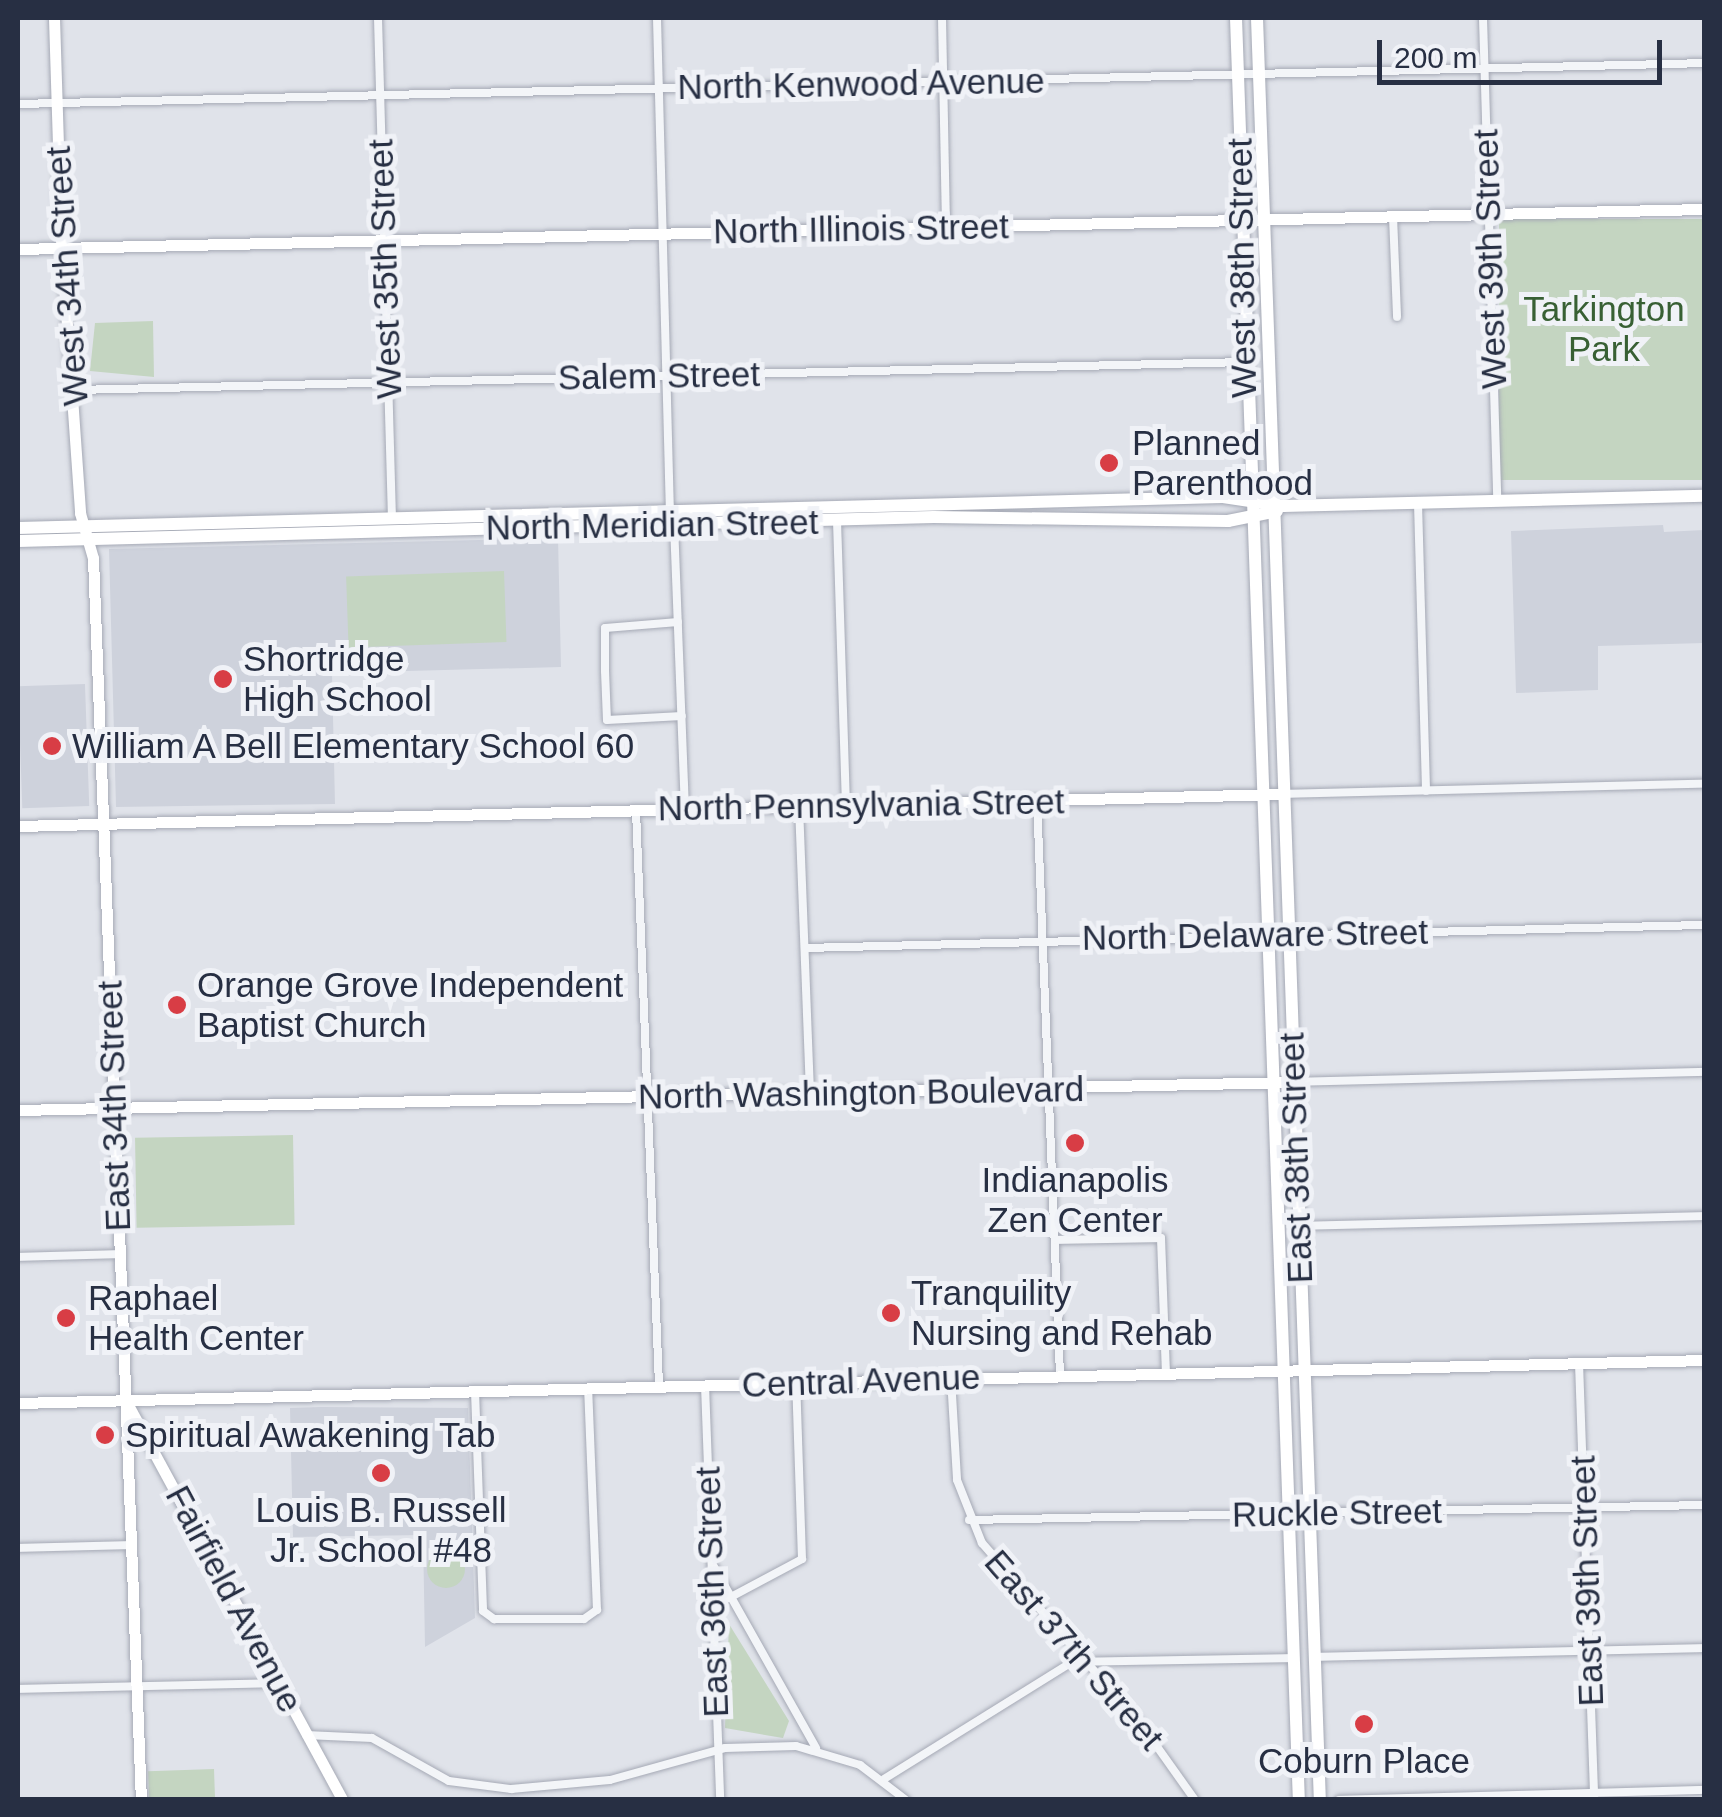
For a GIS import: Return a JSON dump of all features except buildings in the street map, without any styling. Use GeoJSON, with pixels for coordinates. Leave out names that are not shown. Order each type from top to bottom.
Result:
{"type":"FeatureCollection","features":[{"type":"Feature","properties":{"kind":"main road","name":"West 38th Street"},"geometry":{"type":"LineString","coordinates":[[1236,18],[1251,518]]}},
{"type":"Feature","properties":{"kind":"main road","name":"West 38th Street"},"geometry":{"type":"LineString","coordinates":[[1257,18],[1262,217],[1277,503],[1271,516]]}},
{"type":"Feature","properties":{"kind":"main road","name":"North Meridian Street"},"geometry":{"type":"LineString","coordinates":[[18,528],[86,533],[1250,498],[1277,503],[1704,496]]}},
{"type":"Feature","properties":{"kind":"main road","name":"North Meridian Street"},"geometry":{"type":"LineString","coordinates":[[18,541],[86,533],[392,520],[1271,516]]}},
{"type":"Feature","properties":{"kind":"main road","name":"East 38th Street"},"geometry":{"type":"LineString","coordinates":[[1271,516],[1320,1800]]}},
{"type":"Feature","properties":{"kind":"main road","name":"East 38th Street"},"geometry":{"type":"LineString","coordinates":[[1251,518],[1299,1800]]}},
{"type":"Feature","properties":{"kind":"street","name":"West 34th Street"},"geometry":{"type":"LineString","coordinates":[[54,18],[64,248],[86,533]]}},
{"type":"Feature","properties":{"kind":"street","name":"West 35th Street"},"geometry":{"type":"LineString","coordinates":[[378,18],[392,520]]}},
{"type":"Feature","properties":{"kind":"street"},"geometry":{"type":"LineString","coordinates":[[657,18],[666,376],[685,809]]}},
{"type":"Feature","properties":{"kind":"street"},"geometry":{"type":"LineString","coordinates":[[942,18],[946,226]]}},
{"type":"Feature","properties":{"kind":"street","name":"West 39th Street"},"geometry":{"type":"LineString","coordinates":[[1483,18],[1497,500]]}},
{"type":"Feature","properties":{"kind":"street","name":"North Kenwood Avenue"},"geometry":{"type":"LineString","coordinates":[[18,104],[1704,64]]}},
{"type":"Feature","properties":{"kind":"street","name":"North Illinois Street"},"geometry":{"type":"LineString","coordinates":[[18,249],[1704,209]]}},
{"type":"Feature","properties":{"kind":"street"},"geometry":{"type":"LineString","coordinates":[[1393,216],[1397,317]]}},
{"type":"Feature","properties":{"kind":"street","name":"Salem Street"},"geometry":{"type":"LineString","coordinates":[[74,390],[1244,362]]}},
{"type":"Feature","properties":{"kind":"street"},"geometry":{"type":"LineString","coordinates":[[1418,502],[1426,791]]}},
{"type":"Feature","properties":{"kind":"street"},"geometry":{"type":"LineString","coordinates":[[837,520],[846,805]]}},
{"type":"Feature","properties":{"kind":"street","name":"East 34th Street"},"geometry":{"type":"LineString","coordinates":[[86,533],[103,824],[140,1800]]}},
{"type":"Feature","properties":{"kind":"street"},"geometry":{"type":"LineString","coordinates":[[678,622],[605,628],[604,651],[607,720],[682,716]]}},
{"type":"Feature","properties":{"kind":"street","name":"North Pennsylvania Street"},"geometry":{"type":"LineString","coordinates":[[18,826],[1704,784]]}},
{"type":"Feature","properties":{"kind":"street"},"geometry":{"type":"LineString","coordinates":[[1037,800],[1060,1376]]}},
{"type":"Feature","properties":{"kind":"street"},"geometry":{"type":"LineString","coordinates":[[799,806],[810,1095]]}},
{"type":"Feature","properties":{"kind":"street"},"geometry":{"type":"LineString","coordinates":[[636,810],[658,1386]]}},
{"type":"Feature","properties":{"kind":"street","name":"North Delaware Street"},"geometry":{"type":"LineString","coordinates":[[805,948],[1704,925]]}},
{"type":"Feature","properties":{"kind":"street","name":"North Washington Boulevard"},"geometry":{"type":"LineString","coordinates":[[18,1110],[1704,1072]]}},
{"type":"Feature","properties":{"kind":"street"},"geometry":{"type":"LineString","coordinates":[[1298,1226],[1704,1216]]}},
{"type":"Feature","properties":{"kind":"street"},"geometry":{"type":"LineString","coordinates":[[1055,1240],[1161,1238],[1166,1374]]}},
{"type":"Feature","properties":{"kind":"street"},"geometry":{"type":"LineString","coordinates":[[18,1257],[119,1254]]}},
{"type":"Feature","properties":{"kind":"street","name":"Central Avenue"},"geometry":{"type":"LineString","coordinates":[[18,1403],[1704,1360]]}},
{"type":"Feature","properties":{"kind":"street","name":"East 39th Street"},"geometry":{"type":"LineString","coordinates":[[1578,1363],[1594,1796]]}},
{"type":"Feature","properties":{"kind":"street","name":"East 37th Street"},"geometry":{"type":"LineString","coordinates":[[951,1378],[969,1520],[1195,1800]]}},
{"type":"Feature","properties":{"kind":"street"},"geometry":{"type":"LineString","coordinates":[[729,1598],[802,1559],[796,1382]]}},
{"type":"Feature","properties":{"kind":"street","name":"East 36th Street"},"geometry":{"type":"LineString","coordinates":[[705,1385],[720,1800]]}},
{"type":"Feature","properties":{"kind":"street"},"geometry":{"type":"LineString","coordinates":[[475,1391],[483,1609],[496,1620],[584,1619],[597,1610],[588,1388]]}},
{"type":"Feature","properties":{"kind":"street","name":"Fairfield Avenue"},"geometry":{"type":"LineString","coordinates":[[124,1400],[343,1800]]}},
{"type":"Feature","properties":{"kind":"street","name":"Ruckle Street"},"geometry":{"type":"LineString","coordinates":[[969,1520],[1704,1505]]}},
{"type":"Feature","properties":{"kind":"street"},"geometry":{"type":"LineString","coordinates":[[18,1548],[129,1545]]}},
{"type":"Feature","properties":{"kind":"street"},"geometry":{"type":"LineString","coordinates":[[711,1561],[816,1748]]}},
{"type":"Feature","properties":{"kind":"street"},"geometry":{"type":"LineString","coordinates":[[1314,1657],[1704,1648]]}},
{"type":"Feature","properties":{"kind":"street"},"geometry":{"type":"LineString","coordinates":[[884,1779],[1030,1682],[1084,1662],[1294,1658]]}},
{"type":"Feature","properties":{"kind":"street"},"geometry":{"type":"LineString","coordinates":[[18,1689],[280,1684]]}},
{"type":"Feature","properties":{"kind":"street"},"geometry":{"type":"LineString","coordinates":[[306,1735],[372,1738],[440,1778],[488,1788],[588,1784],[718,1750],[816,1748],[884,1779],[906,1800]]}},
{"type":"Feature","properties":{"kind":"street"},"geometry":{"type":"LineString","coordinates":[[1339,1800],[1704,1790]]}},
{"type":"Feature","properties":{"kind":"shaded area"},"geometry":{"type":"Polygon","coordinates":[[[1663,525],[1664,532],[1704,530],[1704,643],[1598,646],[1598,690],[1516,693],[1511,531],[1663,525]]]}},
{"type":"Feature","properties":{"kind":"shaded area","name":"Shortridge High School"},"geometry":{"type":"Polygon","coordinates":[[[558,538],[561,667],[332,673],[335,804],[116,807],[109,549],[558,538]]]}},
{"type":"Feature","properties":{"kind":"shaded area","name":"William A Bell Elementary School 60"},"geometry":{"type":"Polygon","coordinates":[[[85,684],[89,806],[22,808],[18,686],[85,684]]]}},
{"type":"Feature","properties":{"kind":"shaded area","name":"Louis B. Russell Jr. School #48"},"geometry":{"type":"Polygon","coordinates":[[[290,1408],[468,1408],[475,1618],[425,1647],[423,1535],[293,1537],[290,1408]]]}},
{"type":"Feature","properties":{"kind":"green space","name":"Tarkington Park"},"geometry":{"type":"Polygon","coordinates":[[[1499,219],[1704,219],[1704,480],[1499,480],[1499,219]]]}},
{"type":"Feature","properties":{"kind":"green space"},"geometry":{"type":"Polygon","coordinates":[[[153,321],[154,377],[90,371],[95,323],[153,321]]]}},
{"type":"Feature","properties":{"kind":"green space"},"geometry":{"type":"Polygon","coordinates":[[[504,571],[506,642],[349,647],[346,577],[504,571]]]}},
{"type":"Feature","properties":{"kind":"green space"},"geometry":{"type":"Polygon","coordinates":[[[293,1135],[295,1225],[137,1228],[135,1138],[293,1135]]]}},
{"type":"Feature","properties":{"kind":"green space"},"geometry":{"type":"Polygon","coordinates":[[[446,1550],[459,1556],[465,1569],[459,1582],[446,1588],[433,1582],[427,1569],[433,1556],[446,1550]]]}},
{"type":"Feature","properties":{"kind":"green space"},"geometry":{"type":"Polygon","coordinates":[[[729,1624],[789,1721],[783,1738],[725,1728],[729,1624]]]}},
{"type":"Feature","properties":{"kind":"green space"},"geometry":{"type":"Polygon","coordinates":[[[214,1769],[215,1799],[149,1800],[148,1771],[214,1769]]]}},
{"type":"Feature","properties":{"kind":"place","name":"Planned Parenthood"},"geometry":{"type":"Point","coordinates":[1109,463]}},
{"type":"Feature","properties":{"kind":"place","name":"Shortridge High School"},"geometry":{"type":"Point","coordinates":[223,679]}},
{"type":"Feature","properties":{"kind":"place","name":"William A Bell Elementary School 60"},"geometry":{"type":"Point","coordinates":[52,746]}},
{"type":"Feature","properties":{"kind":"place","name":"Orange Grove Independent Baptist Church"},"geometry":{"type":"Point","coordinates":[177,1005]}},
{"type":"Feature","properties":{"kind":"place","name":"Indianapolis Zen Center"},"geometry":{"type":"Point","coordinates":[1075,1143]}},
{"type":"Feature","properties":{"kind":"place","name":"Tranquility Nursing and Rehab"},"geometry":{"type":"Point","coordinates":[891,1313]}},
{"type":"Feature","properties":{"kind":"place","name":"Raphael Health Center"},"geometry":{"type":"Point","coordinates":[66,1318]}},
{"type":"Feature","properties":{"kind":"place","name":"Spiritual Awakening Tab"},"geometry":{"type":"Point","coordinates":[105,1435]}},
{"type":"Feature","properties":{"kind":"place","name":"Louis B. Russell Jr. School #48"},"geometry":{"type":"Point","coordinates":[381,1473]}},
{"type":"Feature","properties":{"kind":"place","name":"Coburn Place"},"geometry":{"type":"Point","coordinates":[1364,1724]}}]}
